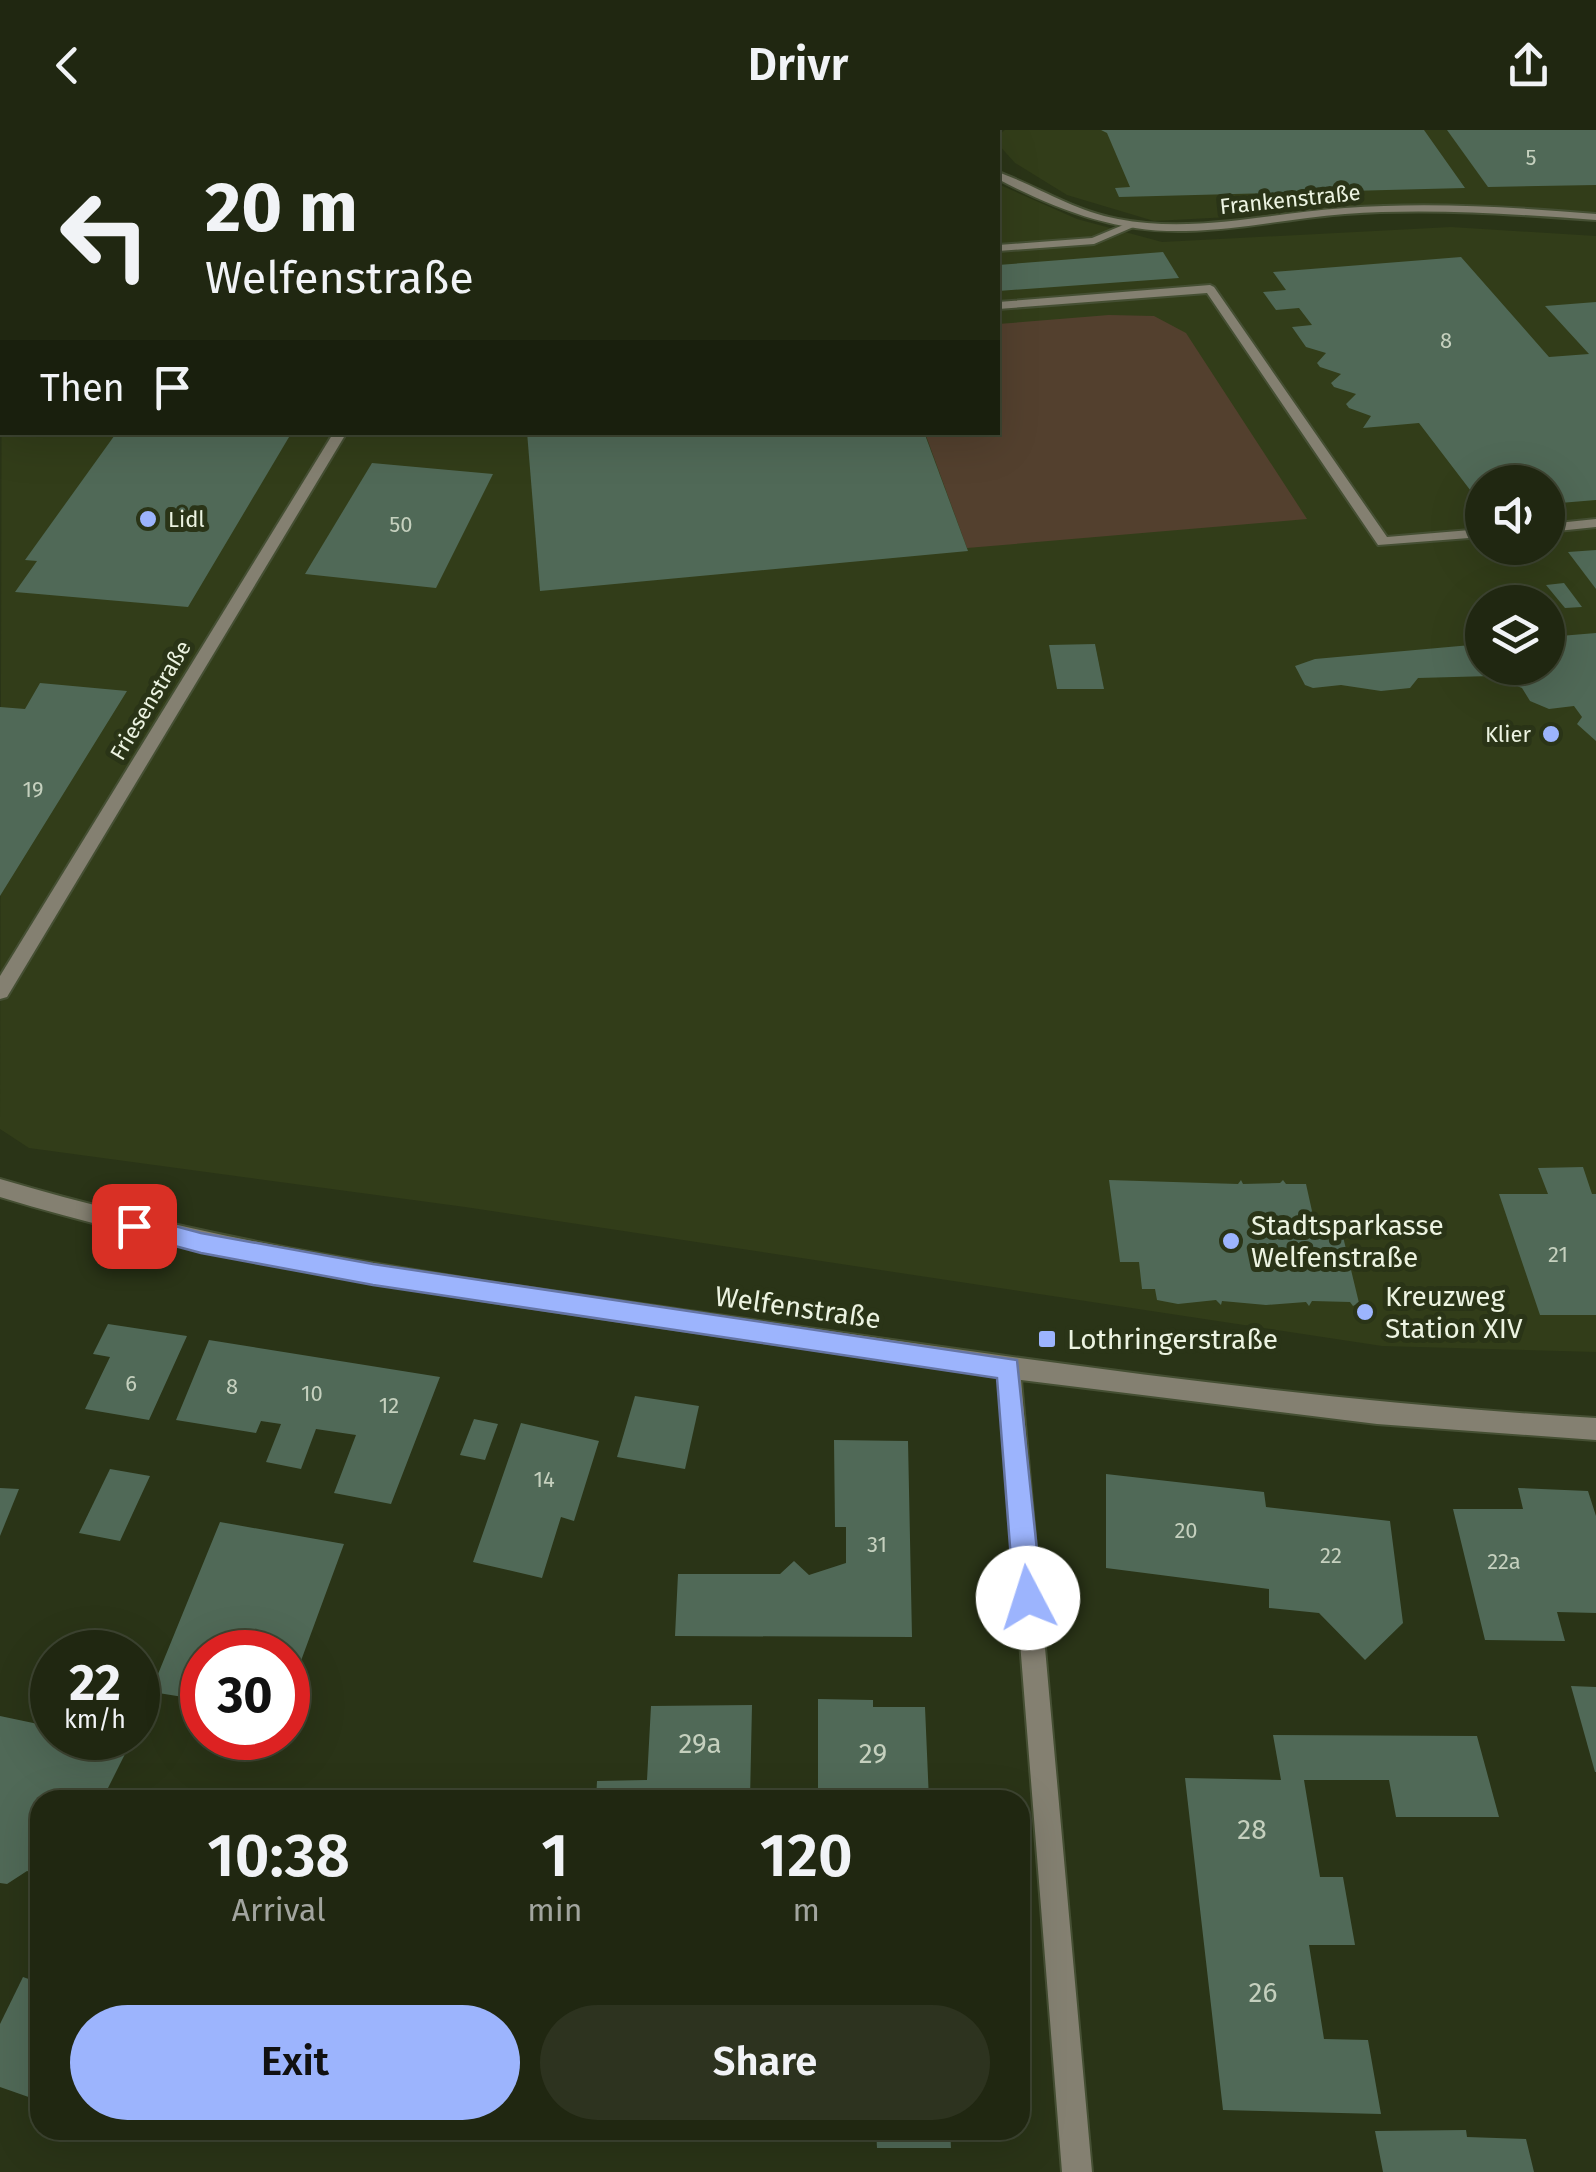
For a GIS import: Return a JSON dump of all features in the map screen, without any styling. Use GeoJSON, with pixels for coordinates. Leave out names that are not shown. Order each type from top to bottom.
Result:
{"type":"FeatureCollection","features":[{"type":"Feature","properties":{"kind":"street","name":"Frankenstraße"},"geometry":{"type":"LineString","coordinates":[[1000,176],[1047,198],[1132,226],[1180,228],[1343,212],[1435,209],[1596,217]]}},
{"type":"Feature","properties":{"kind":"street"},"geometry":{"type":"LineString","coordinates":[[1000,248],[1094,241],[1132,226]]}},
{"type":"Feature","properties":{"kind":"street"},"geometry":{"type":"LineString","coordinates":[[1000,306],[1210,289],[1383,542],[1465,535]]}},
{"type":"Feature","properties":{"kind":"street","name":"Friesenstraße"},"geometry":{"type":"LineString","coordinates":[[0,992],[339,435]]}},
{"type":"Feature","properties":{"kind":"street"},"geometry":{"type":"LineString","coordinates":[[1565,527],[1596,524]]}},
{"type":"Feature","properties":{"kind":"street","name":"Welfenstraße"},"geometry":{"type":"LineString","coordinates":[[0,1188],[201,1243],[335,1268],[1008,1368],[1398,1415],[1596,1429]]}},
{"type":"Feature","properties":{"kind":"street"},"geometry":{"type":"LineString","coordinates":[[1008,1368],[1077,2172]]}},
{"type":"Feature","properties":{"kind":"shaded area"},"geometry":{"type":"Polygon","coordinates":[[[1005,130],[1596,130],[1596,216],[1442,206],[1154,221],[1067,195],[1015,163],[1000,146],[1000,134],[1005,130]]]}},
{"type":"Feature","properties":{"kind":"shaded area"},"geometry":{"type":"Polygon","coordinates":[[[1000,185],[1077,219],[1162,242],[1451,227],[1596,236],[1596,1352],[1382,1346],[465,1207],[29,1148],[0,1129],[2,435],[1000,435],[1000,185]]]}},
{"type":"Feature","properties":{"kind":"shaded area"},"geometry":{"type":"Polygon","coordinates":[[[1109,315],[1154,316],[1186,333],[1307,519],[967,548],[926,435],[1000,435],[1000,324],[1109,315]]]}},
{"type":"Feature","properties":{"kind":"building"},"geometry":{"type":"Polygon","coordinates":[[[1101,130],[1424,130],[1465,188],[1119,197],[1115,188],[1130,187],[1107,133],[1101,130]]]}},
{"type":"Feature","properties":{"kind":"building"},"geometry":{"type":"Polygon","coordinates":[[[1447,130],[1596,130],[1596,185],[1488,187],[1447,130]]]}},
{"type":"Feature","properties":{"kind":"building"},"geometry":{"type":"Polygon","coordinates":[[[1163,252],[1179,278],[1000,291],[1000,265],[1163,252]]]}},
{"type":"Feature","properties":{"kind":"building"},"geometry":{"type":"Polygon","coordinates":[[[1461,257],[1549,357],[1589,354],[1545,306],[1596,302],[1596,500],[1565,503],[1565,465],[1465,465],[1465,483],[1419,423],[1363,428],[1371,416],[1346,404],[1356,394],[1334,387],[1331,383],[1341,374],[1320,367],[1317,363],[1326,353],[1306,347],[1292,327],[1312,325],[1299,308],[1276,310],[1263,292],[1286,290],[1273,272],[1461,257]]]}},
{"type":"Feature","properties":{"kind":"building","name":"Lidl"},"geometry":{"type":"Polygon","coordinates":[[[115,435],[290,435],[188,607],[15,592],[37,561],[25,560],[115,435]]]}},
{"type":"Feature","properties":{"kind":"building"},"geometry":{"type":"Polygon","coordinates":[[[527,435],[925,435],[968,551],[540,591],[527,435]]]}},
{"type":"Feature","properties":{"kind":"building"},"geometry":{"type":"Polygon","coordinates":[[[372,463],[493,474],[436,588],[305,574],[372,463]]]}},
{"type":"Feature","properties":{"kind":"building"},"geometry":{"type":"Polygon","coordinates":[[[1596,550],[1596,589],[1568,552],[1596,550]]]}},
{"type":"Feature","properties":{"kind":"building"},"geometry":{"type":"Polygon","coordinates":[[[1564,583],[1582,607],[1565,608],[1565,585],[1546,585],[1564,583]]]}},
{"type":"Feature","properties":{"kind":"building"},"geometry":{"type":"Polygon","coordinates":[[[1596,633],[1596,741],[1577,724],[1582,717],[1574,706],[1549,709],[1530,701],[1522,688],[1514,685],[1565,685],[1565,636],[1596,633]]]}},
{"type":"Feature","properties":{"kind":"building"},"geometry":{"type":"Polygon","coordinates":[[[1095,644],[1104,689],[1057,689],[1049,645],[1095,644]]]}},
{"type":"Feature","properties":{"kind":"building"},"geometry":{"type":"Polygon","coordinates":[[[1465,646],[1465,677],[1418,678],[1410,688],[1381,691],[1341,685],[1313,688],[1305,685],[1295,666],[1315,659],[1465,646]]]}},
{"type":"Feature","properties":{"kind":"building"},"geometry":{"type":"Polygon","coordinates":[[[40,683],[127,691],[0,896],[0,707],[25,709],[40,683]]]}},
{"type":"Feature","properties":{"kind":"building"},"geometry":{"type":"Polygon","coordinates":[[[1583,1167],[1592,1194],[1596,1194],[1596,1315],[1540,1315],[1499,1194],[1548,1194],[1538,1168],[1583,1167]]]}},
{"type":"Feature","properties":{"kind":"building","name":"Stadtsparkasse Welfenstraße"},"geometry":{"type":"Polygon","coordinates":[[[1109,1180],[1238,1184],[1241,1180],[1243,1184],[1283,1180],[1286,1184],[1306,1184],[1314,1220],[1339,1220],[1359,1303],[1353,1306],[1350,1302],[1312,1301],[1309,1306],[1306,1302],[1266,1305],[1222,1301],[1221,1305],[1216,1300],[1178,1304],[1157,1300],[1155,1289],[1142,1289],[1139,1262],[1120,1262],[1109,1180]]]}},
{"type":"Feature","properties":{"kind":"building"},"geometry":{"type":"Polygon","coordinates":[[[108,1324],[187,1336],[149,1420],[85,1409],[110,1357],[93,1354],[108,1324]]]}},
{"type":"Feature","properties":{"kind":"building"},"geometry":{"type":"Polygon","coordinates":[[[209,1340],[440,1377],[391,1504],[334,1493],[356,1435],[316,1429],[301,1469],[266,1462],[281,1424],[261,1421],[256,1433],[176,1420],[209,1340]]]}},
{"type":"Feature","properties":{"kind":"building"},"geometry":{"type":"Polygon","coordinates":[[[635,1396],[699,1406],[685,1469],[617,1457],[635,1396]]]}},
{"type":"Feature","properties":{"kind":"building"},"geometry":{"type":"Polygon","coordinates":[[[474,1419],[498,1424],[485,1460],[460,1455],[474,1419]]]}},
{"type":"Feature","properties":{"kind":"building"},"geometry":{"type":"Polygon","coordinates":[[[521,1423],[599,1441],[574,1521],[561,1517],[542,1578],[473,1562],[521,1423]]]}},
{"type":"Feature","properties":{"kind":"building"},"geometry":{"type":"Polygon","coordinates":[[[834,1440],[908,1441],[912,1637],[675,1636],[678,1574],[780,1574],[794,1561],[809,1575],[846,1563],[846,1527],[835,1527],[834,1440]]]}},
{"type":"Feature","properties":{"kind":"building"},"geometry":{"type":"Polygon","coordinates":[[[110,1469],[150,1476],[120,1541],[79,1533],[110,1469]]]}},
{"type":"Feature","properties":{"kind":"building"},"geometry":{"type":"Polygon","coordinates":[[[1106,1474],[1264,1492],[1266,1507],[1390,1521],[1403,1623],[1365,1660],[1319,1613],[1269,1608],[1269,1589],[1106,1568],[1106,1474]]]}},
{"type":"Feature","properties":{"kind":"building"},"geometry":{"type":"Polygon","coordinates":[[[0,1488],[19,1489],[0,1536],[0,1488]]]}},
{"type":"Feature","properties":{"kind":"building"},"geometry":{"type":"Polygon","coordinates":[[[1518,1488],[1588,1491],[1596,1516],[1596,1613],[1557,1612],[1565,1641],[1485,1640],[1453,1509],[1523,1509],[1518,1488]]]}},
{"type":"Feature","properties":{"kind":"building"},"geometry":{"type":"Polygon","coordinates":[[[220,1522],[344,1544],[310,1636],[310,1630],[180,1630],[180,1696],[160,1693],[160,1669],[220,1522]]]}},
{"type":"Feature","properties":{"kind":"building"},"geometry":{"type":"Polygon","coordinates":[[[1571,1686],[1596,1687],[1596,1772],[1595,1772],[1571,1686]]]}},
{"type":"Feature","properties":{"kind":"building"},"geometry":{"type":"Polygon","coordinates":[[[818,1699],[873,1700],[873,1707],[925,1707],[929,1790],[818,1790],[818,1699]]]}},
{"type":"Feature","properties":{"kind":"building"},"geometry":{"type":"Polygon","coordinates":[[[752,1705],[750,1790],[597,1790],[597,1781],[647,1780],[651,1706],[752,1705]]]}},
{"type":"Feature","properties":{"kind":"building"},"geometry":{"type":"Polygon","coordinates":[[[0,1716],[30,1722],[30,1760],[122,1760],[107,1790],[30,1790],[30,1872],[7,1884],[0,1883],[0,1716]]]}},
{"type":"Feature","properties":{"kind":"building"},"geometry":{"type":"Polygon","coordinates":[[[1273,1735],[1477,1736],[1499,1817],[1396,1817],[1389,1780],[1304,1780],[1320,1877],[1343,1877],[1355,1945],[1309,1945],[1324,2039],[1368,2040],[1381,2114],[1223,2110],[1185,1778],[1281,1780],[1273,1735]]]}},
{"type":"Feature","properties":{"kind":"building"},"geometry":{"type":"Polygon","coordinates":[[[23,1977],[30,1979],[30,2098],[0,2087],[0,2024],[23,1977]]]}},
{"type":"Feature","properties":{"kind":"building"},"geometry":{"type":"Polygon","coordinates":[[[1466,2130],[1467,2137],[1526,2139],[1534,2172],[1383,2172],[1375,2131],[1466,2130]]]}},
{"type":"Feature","properties":{"kind":"building"},"geometry":{"type":"Polygon","coordinates":[[[877,2140],[951,2140],[951,2148],[877,2148],[877,2140]]]}},
{"type":"Feature","properties":{"kind":"place","name":"Lidl"},"geometry":{"type":"Point","coordinates":[148,519]}},
{"type":"Feature","properties":{"kind":"place","name":"Klier"},"geometry":{"type":"Point","coordinates":[1551,734]}},
{"type":"Feature","properties":{"kind":"place","name":"Stadtsparkasse Welfenstraße"},"geometry":{"type":"Point","coordinates":[1231,1241]}},
{"type":"Feature","properties":{"kind":"place","name":"Kreuzweg Station XIV"},"geometry":{"type":"Point","coordinates":[1365,1312]}},
{"type":"Feature","properties":{"kind":"place","name":"Lothringerstraße"},"geometry":{"type":"Point","coordinates":[1047,1339]}},
{"type":"Feature","properties":{"kind":"route"},"geometry":{"type":"LineString","coordinates":[[134,1226],[201,1243],[373,1274],[1008,1368],[1028,1598]]}}]}
